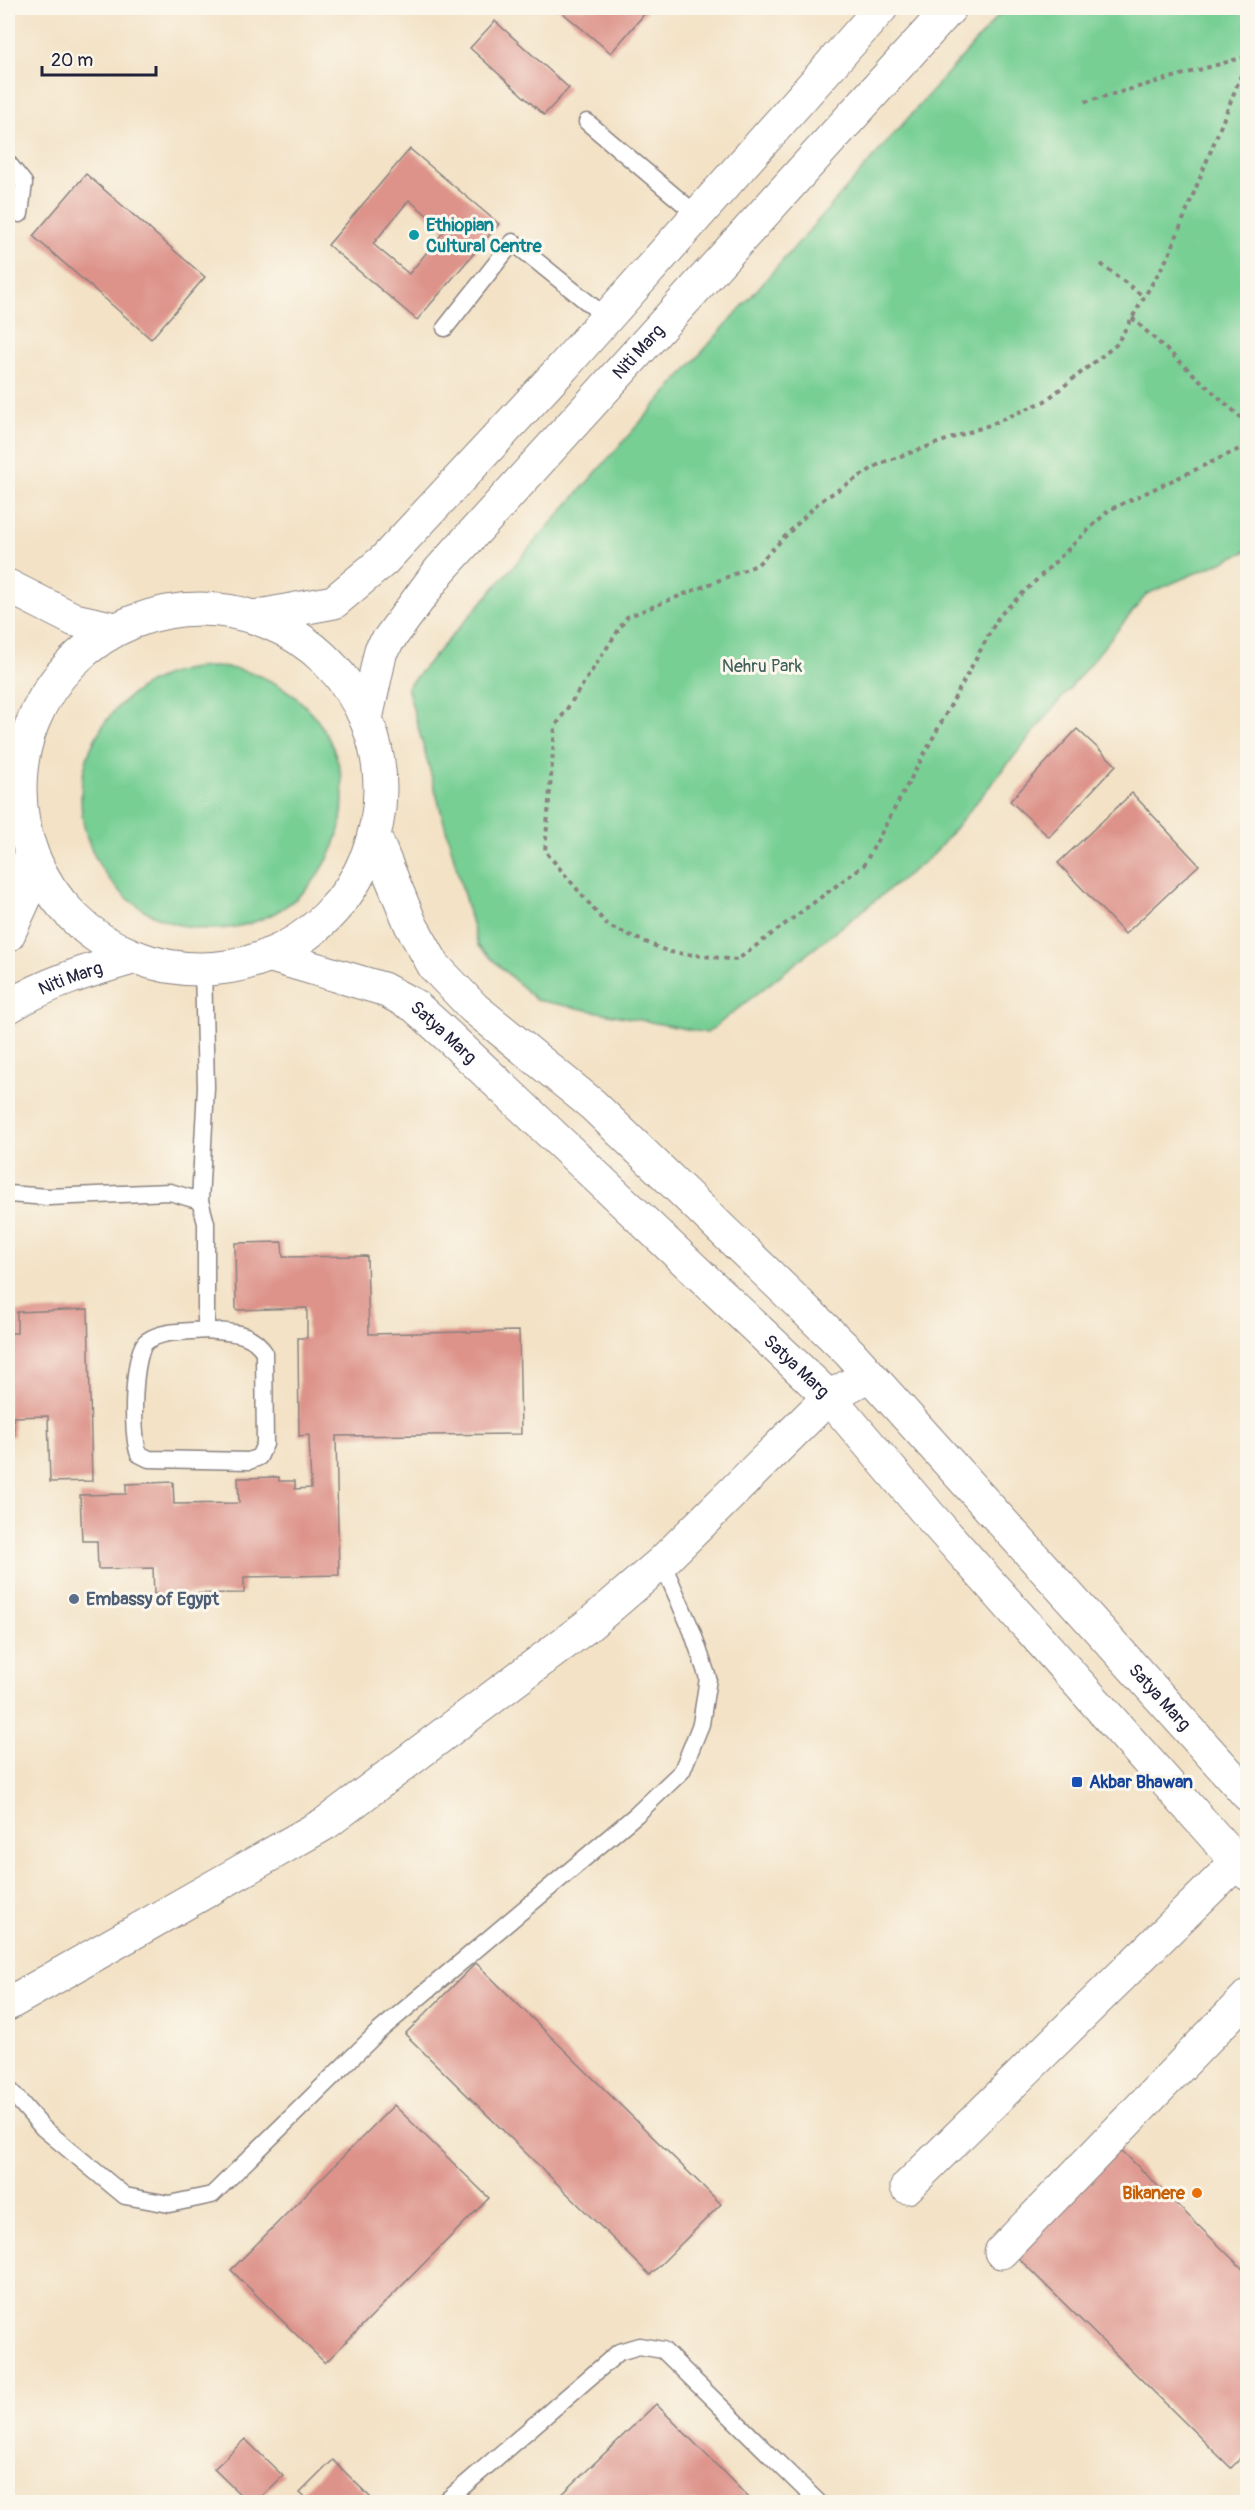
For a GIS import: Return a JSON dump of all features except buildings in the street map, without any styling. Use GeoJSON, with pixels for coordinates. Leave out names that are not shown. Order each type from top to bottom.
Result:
{"type":"FeatureCollection","features":[{"type":"Feature","properties":{"kind":"street"},"geometry":{"type":"LineString","coordinates":[[254,617],[334,602],[384,560],[607,318],[881,8]]}},
{"type":"Feature","properties":{"kind":"street","name":"Niti Marg"},"geometry":{"type":"LineString","coordinates":[[366,719],[381,650],[440,570],[950,8]]}},
{"type":"Feature","properties":{"kind":"street"},"geometry":{"type":"LineString","coordinates":[[8,586],[75,620],[116,629]]}},
{"type":"Feature","properties":{"kind":"street"},"geometry":{"type":"LineString","coordinates":[[208,609],[254,617],[283,630],[309,646],[332,666],[351,691],[366,719],[379,764],[379,812],[374,835],[363,866],[346,895],[324,920],[298,940],[268,955],[236,965],[203,969],[169,966],[136,957],[101,940],[71,915],[47,885],[30,849],[13,777],[21,763],[27,735],[37,708],[70,662],[92,644],[116,629],[161,613],[208,609]]}},
{"type":"Feature","properties":{"kind":"street","name":"Satya Marg"},"geometry":{"type":"LineString","coordinates":[[374,835],[411,925],[434,966],[474,1008],[593,1105],[849,1352],[1248,1795]]}},
{"type":"Feature","properties":{"kind":"street"},"geometry":{"type":"LineString","coordinates":[[8,934],[28,891],[30,849]]}},
{"type":"Feature","properties":{"kind":"street","name":"Satya Marg"},"geometry":{"type":"LineString","coordinates":[[268,955],[383,989],[415,1006],[829,1397],[928,1515],[1242,1868]]}},
{"type":"Feature","properties":{"kind":"street","name":"Niti Marg"},"geometry":{"type":"LineString","coordinates":[[8,1007],[31,993],[68,977],[136,957]]}},
{"type":"Feature","properties":{"kind":"street"},"geometry":{"type":"LineString","coordinates":[[8,2004],[326,1823],[591,1623],[662,1562],[829,1397],[869,1375]]}},
{"type":"Feature","properties":{"kind":"street"},"geometry":{"type":"LineString","coordinates":[[908,2187],[1242,1868]]}},
{"type":"Feature","properties":{"kind":"street"},"geometry":{"type":"LineString","coordinates":[[1001,2252],[1248,1996]]}},
{"type":"Feature","properties":{"kind":"lane"},"geometry":{"type":"LineString","coordinates":[[587,122],[697,215]]}},
{"type":"Feature","properties":{"kind":"lane"},"geometry":{"type":"LineString","coordinates":[[8,163],[24,183],[20,214]]}},
{"type":"Feature","properties":{"kind":"lane"},"geometry":{"type":"LineString","coordinates":[[445,328],[513,242],[607,318]]}},
{"type":"Feature","properties":{"kind":"lane"},"geometry":{"type":"LineString","coordinates":[[203,969],[206,1086],[200,1201],[206,1223],[206,1330]]}},
{"type":"Feature","properties":{"kind":"lane"},"geometry":{"type":"LineString","coordinates":[[8,1194],[48,1197],[170,1192],[200,1201]]}},
{"type":"Feature","properties":{"kind":"lane"},"geometry":{"type":"LineString","coordinates":[[206,1330],[246,1334],[257,1340],[264,1352],[265,1444],[259,1456],[249,1461],[149,1459],[139,1454],[134,1445],[139,1354],[144,1343],[157,1336],[206,1330]]}},
{"type":"Feature","properties":{"kind":"lane"},"geometry":{"type":"LineString","coordinates":[[8,2088],[43,2128],[125,2196],[170,2204],[212,2195],[378,2032],[637,1814],[682,1771],[701,1724],[708,1678],[692,1631],[662,1562]]}},
{"type":"Feature","properties":{"kind":"lane"},"geometry":{"type":"LineString","coordinates":[[446,2502],[619,2352],[639,2346],[663,2350],[818,2502]]}},
{"type":"Feature","properties":{"kind":"path"},"geometry":{"type":"LineString","coordinates":[[1085,102],[1248,57]]}},
{"type":"Feature","properties":{"kind":"path"},"geometry":{"type":"LineString","coordinates":[[1248,57],[1169,255],[1116,345],[1045,401],[992,424],[881,463],[819,502],[757,565],[627,617],[555,727],[545,851],[608,926],[669,952],[737,960],[864,865],[999,616],[1109,510],[1248,445]]}},
{"type":"Feature","properties":{"kind":"path"},"geometry":{"type":"LineString","coordinates":[[1101,264],[1144,297]]}},
{"type":"Feature","properties":{"kind":"path"},"geometry":{"type":"LineString","coordinates":[[1132,318],[1248,424]]}},
{"type":"Feature","properties":{"kind":"green space","name":"Nehru Park"},"geometry":{"type":"Polygon","coordinates":[[[1005,8],[1247,8],[1247,551],[1147,594],[934,854],[707,1033],[536,1000],[478,946],[407,687],[1005,8]]]}},
{"type":"Feature","properties":{"kind":"green space"},"geometry":{"type":"Polygon","coordinates":[[[199,667],[225,667],[250,672],[274,682],[305,705],[328,736],[338,760],[343,798],[338,836],[328,860],[305,891],[274,914],[250,924],[225,929],[199,929],[174,924],[150,914],[129,900],[110,881],[96,860],[86,836],[81,811],[81,785],[86,760],[96,736],[110,715],[129,696],[150,682],[174,672],[199,667]]]}},
{"type":"Feature","properties":{"kind":"place","name":"Ethiopian Cultural Centre"},"geometry":{"type":"Point","coordinates":[414,235]}},
{"type":"Feature","properties":{"kind":"place","name":"Embassy of Egypt"},"geometry":{"type":"Point","coordinates":[74,1599]}},
{"type":"Feature","properties":{"kind":"place","name":"Akbar Bhawan"},"geometry":{"type":"Point","coordinates":[1077,1782]}},
{"type":"Feature","properties":{"kind":"place","name":"Bikanere"},"geometry":{"type":"Point","coordinates":[1197,2193]}}]}
